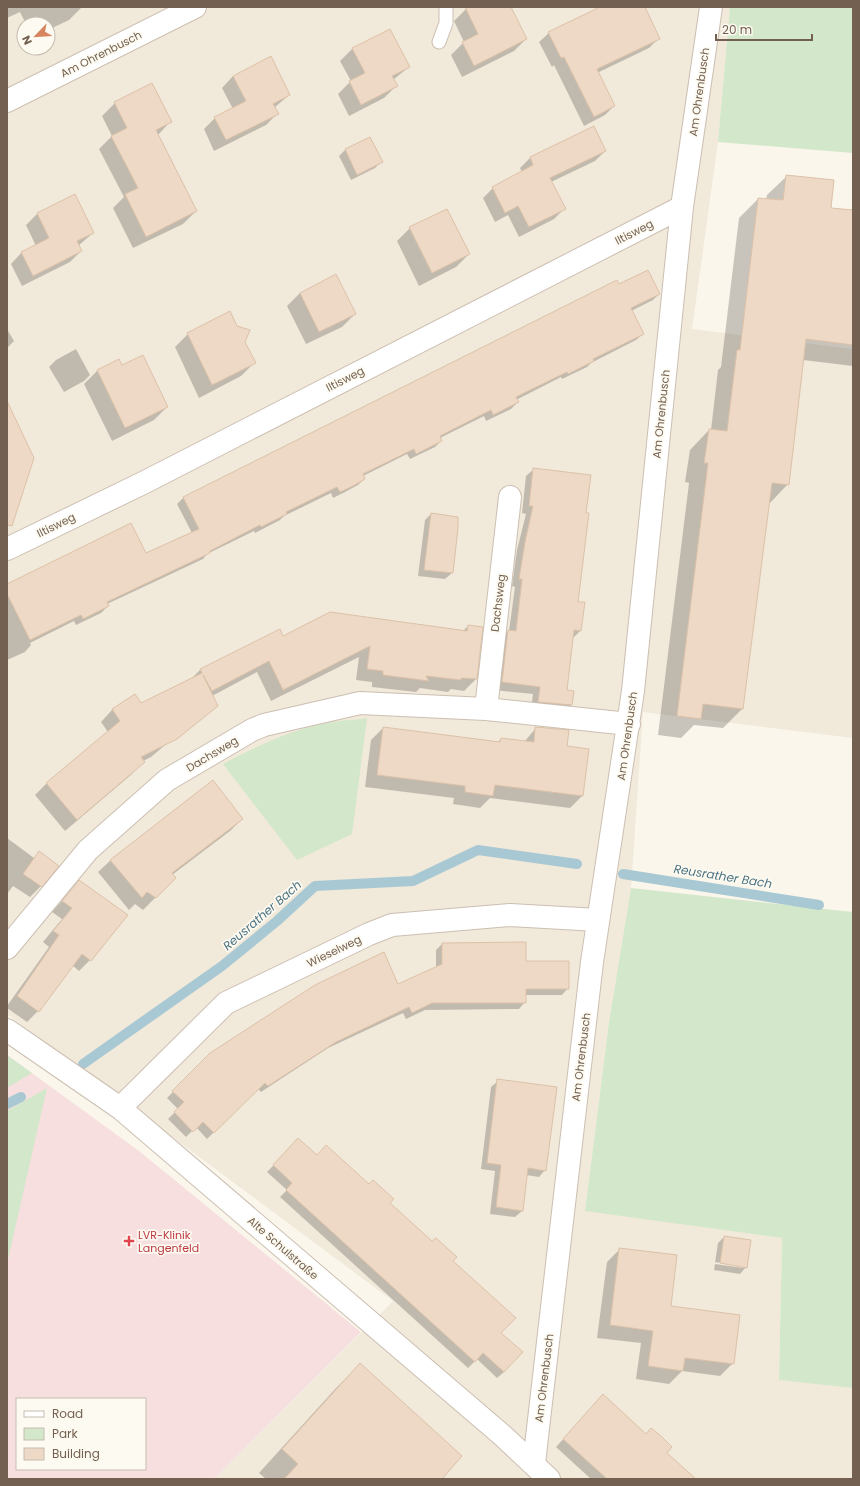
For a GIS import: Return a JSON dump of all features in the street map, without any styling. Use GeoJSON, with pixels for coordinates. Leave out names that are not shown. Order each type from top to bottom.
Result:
{"type":"FeatureCollection","features":[{"type":"Feature","properties":{"kind":"street","name":"Am Ohrenbusch"},"geometry":{"type":"LineString","coordinates":[[7,101],[195,7]]}},
{"type":"Feature","properties":{"kind":"street","name":"Am Ohrenbusch"},"geometry":{"type":"LineString","coordinates":[[534,1464],[598,920],[629,724],[682,207],[711,7]]}},
{"type":"Feature","properties":{"kind":"street","name":"Iltisweg"},"geometry":{"type":"LineString","coordinates":[[7,549],[143,482],[682,207]]}},
{"type":"Feature","properties":{"kind":"street","name":"Dachsweg"},"geometry":{"type":"LineString","coordinates":[[486,709],[510,497]]}},
{"type":"Feature","properties":{"kind":"street","name":"Dachsweg"},"geometry":{"type":"LineString","coordinates":[[7,948],[88,850],[167,780],[252,730],[264,725],[360,703],[486,709],[629,724]]}},
{"type":"Feature","properties":{"kind":"street","name":"Wieselweg"},"geometry":{"type":"LineString","coordinates":[[120,1108],[226,1003],[369,934],[392,925],[510,915],[598,920]]}},
{"type":"Feature","properties":{"kind":"street","name":"Alte Schulstraße"},"geometry":{"type":"LineString","coordinates":[[7,1030],[120,1108],[496,1430],[549,1479]]}},
{"type":"Feature","properties":{"kind":"lane"},"geometry":{"type":"LineString","coordinates":[[439,42],[446,23],[446,7]]}},
{"type":"Feature","properties":{"kind":"shaded area"},"geometry":{"type":"Polygon","coordinates":[[[7,7],[730,7],[718,142],[692,329],[853,349],[853,738],[643,712],[631,888],[609,1022],[585,1210],[782,1238],[779,1379],[853,1388],[853,1479],[214,1479],[393,1301],[7,1014],[7,7]]]}},
{"type":"Feature","properties":{"kind":"shaded area","name":"LVR-Klinik Langenfeld"},"geometry":{"type":"Polygon","coordinates":[[[7,1055],[139,1151],[361,1332],[214,1479],[7,1479],[7,1055]]]}},
{"type":"Feature","properties":{"kind":"green space"},"geometry":{"type":"Polygon","coordinates":[[[730,7],[853,7],[853,153],[718,142],[730,7]]]}},
{"type":"Feature","properties":{"kind":"green space"},"geometry":{"type":"Polygon","coordinates":[[[367,718],[352,834],[297,860],[223,764],[262,744],[290,733],[333,722],[367,718]]]}},
{"type":"Feature","properties":{"kind":"green space"},"geometry":{"type":"Polygon","coordinates":[[[631,888],[853,912],[853,1388],[779,1380],[782,1238],[585,1211],[609,1022],[631,888]]]}},
{"type":"Feature","properties":{"kind":"green space"},"geometry":{"type":"Polygon","coordinates":[[[7,1055],[32,1073],[7,1088],[7,1055]]]}},
{"type":"Feature","properties":{"kind":"green space"},"geometry":{"type":"Polygon","coordinates":[[[47,1088],[7,1264],[7,1111],[47,1088]]]}},
{"type":"Feature","properties":{"kind":"building"},"geometry":{"type":"Polygon","coordinates":[[[465,7],[511,7],[527,39],[474,66],[462,42],[478,34],[465,7]]]}},
{"type":"Feature","properties":{"kind":"building"},"geometry":{"type":"Polygon","coordinates":[[[600,7],[645,7],[660,39],[597,69],[615,106],[594,117],[564,57],[561,58],[548,32],[600,7]]]}},
{"type":"Feature","properties":{"kind":"building"},"geometry":{"type":"Polygon","coordinates":[[[390,29],[410,67],[392,76],[398,86],[361,105],[349,81],[365,73],[352,48],[390,29]]]}},
{"type":"Feature","properties":{"kind":"building"},"geometry":{"type":"Polygon","coordinates":[[[271,56],[290,95],[273,104],[279,114],[226,140],[214,117],[246,101],[233,76],[271,56]]]}},
{"type":"Feature","properties":{"kind":"building"},"geometry":{"type":"Polygon","coordinates":[[[152,83],[172,122],[156,130],[197,211],[146,237],[125,194],[138,188],[111,136],[127,128],[114,102],[152,83]]]}},
{"type":"Feature","properties":{"kind":"building"},"geometry":{"type":"Polygon","coordinates":[[[594,126],[606,151],[550,178],[566,209],[529,227],[518,206],[505,213],[492,187],[533,165],[530,157],[594,126]]]}},
{"type":"Feature","properties":{"kind":"building"},"geometry":{"type":"Polygon","coordinates":[[[370,137],[383,162],[357,175],[345,149],[370,137]]]}},
{"type":"Feature","properties":{"kind":"building"},"geometry":{"type":"Polygon","coordinates":[[[786,175],[834,180],[831,208],[853,210],[853,345],[806,339],[789,485],[772,483],[743,709],[703,704],[701,719],[677,716],[708,463],[704,463],[709,429],[727,431],[737,350],[740,350],[758,198],[783,200],[786,175]]]}},
{"type":"Feature","properties":{"kind":"building"},"geometry":{"type":"Polygon","coordinates":[[[75,194],[94,233],[77,241],[82,251],[33,276],[21,252],[49,238],[37,213],[75,194]]]}},
{"type":"Feature","properties":{"kind":"building"},"geometry":{"type":"Polygon","coordinates":[[[447,209],[470,254],[432,273],[409,227],[447,209]]]}},
{"type":"Feature","properties":{"kind":"building"},"geometry":{"type":"Polygon","coordinates":[[[648,270],[660,294],[631,308],[644,334],[593,359],[594,361],[568,374],[567,372],[516,397],[519,402],[493,415],[491,410],[440,436],[442,441],[416,454],[414,449],[363,474],[365,479],[353,486],[340,492],[337,487],[286,512],[287,514],[261,527],[260,525],[210,551],[210,553],[107,602],[109,606],[83,619],[81,615],[30,640],[7,594],[7,584],[131,523],[146,553],[199,529],[183,497],[617,280],[619,284],[648,270]]]}},
{"type":"Feature","properties":{"kind":"building"},"geometry":{"type":"Polygon","coordinates":[[[336,274],[356,314],[319,332],[300,293],[336,274]]]}},
{"type":"Feature","properties":{"kind":"building"},"geometry":{"type":"Polygon","coordinates":[[[230,311],[237,326],[250,330],[245,342],[256,363],[212,385],[187,333],[230,311]]]}},
{"type":"Feature","properties":{"kind":"building"},"geometry":{"type":"Polygon","coordinates":[[[143,355],[168,407],[125,428],[97,370],[119,359],[122,365],[143,355]]]}},
{"type":"Feature","properties":{"kind":"building"},"geometry":{"type":"Polygon","coordinates":[[[7,401],[34,458],[12,526],[7,525],[7,401]]]}},
{"type":"Feature","properties":{"kind":"building"},"geometry":{"type":"Polygon","coordinates":[[[533,468],[591,475],[586,513],[589,513],[578,602],[585,602],[581,631],[574,630],[567,690],[574,691],[572,705],[538,702],[540,687],[502,682],[508,630],[516,631],[522,579],[519,579],[533,506],[529,506],[533,468]]]}},
{"type":"Feature","properties":{"kind":"building"},"geometry":{"type":"Polygon","coordinates":[[[431,513],[458,517],[453,573],[424,570],[431,513]]]}},
{"type":"Feature","properties":{"kind":"building"},"geometry":{"type":"Polygon","coordinates":[[[330,612],[467,631],[468,625],[483,627],[477,679],[461,678],[461,680],[426,676],[429,681],[383,675],[383,671],[367,669],[370,646],[283,690],[269,661],[212,691],[203,675],[218,706],[177,739],[141,757],[145,762],[77,820],[46,783],[120,721],[112,709],[135,694],[141,703],[202,673],[200,669],[280,629],[283,636],[330,612]]]}},
{"type":"Feature","properties":{"kind":"building"},"geometry":{"type":"Polygon","coordinates":[[[383,727],[500,742],[501,738],[534,742],[535,727],[569,730],[567,746],[589,749],[583,796],[495,785],[493,796],[465,792],[465,786],[377,775],[383,727]]]}},
{"type":"Feature","properties":{"kind":"building"},"geometry":{"type":"Polygon","coordinates":[[[213,780],[243,819],[172,873],[176,878],[156,898],[147,892],[142,898],[110,860],[213,780]]]}},
{"type":"Feature","properties":{"kind":"building"},"geometry":{"type":"Polygon","coordinates":[[[39,851],[59,866],[42,887],[23,874],[39,851]]]}},
{"type":"Feature","properties":{"kind":"building"},"geometry":{"type":"Polygon","coordinates":[[[79,880],[128,915],[91,961],[82,954],[39,1012],[17,996],[59,935],[53,931],[72,908],[62,901],[79,880]]]}},
{"type":"Feature","properties":{"kind":"building"},"geometry":{"type":"Polygon","coordinates":[[[526,942],[526,961],[569,961],[569,989],[526,989],[526,1003],[432,1003],[412,1013],[409,1007],[336,1042],[268,1086],[265,1083],[214,1133],[203,1122],[193,1132],[174,1112],[184,1102],[172,1091],[210,1053],[315,985],[384,952],[398,984],[442,964],[442,943],[526,942]]]}},
{"type":"Feature","properties":{"kind":"building"},"geometry":{"type":"Polygon","coordinates":[[[497,1079],[557,1087],[546,1171],[528,1168],[523,1211],[496,1207],[501,1165],[487,1163],[497,1079]]]}},
{"type":"Feature","properties":{"kind":"building"},"geometry":{"type":"Polygon","coordinates":[[[298,1138],[317,1155],[326,1145],[369,1184],[373,1180],[394,1199],[390,1203],[432,1241],[436,1238],[457,1257],[453,1261],[516,1318],[501,1333],[523,1352],[504,1372],[483,1353],[475,1362],[286,1190],[292,1183],[273,1165],[298,1138]]]}},
{"type":"Feature","properties":{"kind":"building"},"geometry":{"type":"Polygon","coordinates":[[[724,1236],[751,1240],[747,1268],[720,1263],[724,1236]]]}},
{"type":"Feature","properties":{"kind":"building"},"geometry":{"type":"Polygon","coordinates":[[[619,1248],[677,1255],[671,1306],[740,1315],[734,1364],[685,1358],[683,1371],[648,1366],[653,1331],[610,1325],[619,1248]]]}},
{"type":"Feature","properties":{"kind":"building"},"geometry":{"type":"Polygon","coordinates":[[[360,1363],[462,1456],[442,1479],[284,1479],[298,1464],[282,1449],[360,1363]]]}},
{"type":"Feature","properties":{"kind":"building"},"geometry":{"type":"Polygon","coordinates":[[[603,1394],[646,1434],[651,1428],[662,1437],[672,1447],[667,1453],[696,1479],[607,1479],[563,1439],[603,1394]]]}},
{"type":"Feature","properties":{"kind":"waterway","name":"Reusrather Bach"},"geometry":{"type":"LineString","coordinates":[[83,1064],[222,966],[277,921],[315,886],[413,881],[478,850],[577,864]]}},
{"type":"Feature","properties":{"kind":"waterway","name":"Reusrather Bach"},"geometry":{"type":"LineString","coordinates":[[623,874],[819,905]]}},
{"type":"Feature","properties":{"kind":"waterway","name":"Reusrather Bach"},"geometry":{"type":"LineString","coordinates":[[7,1104],[21,1097]]}},
{"type":"Feature","properties":{"kind":"place","name":"LVR-Klinik Langenfeld"},"geometry":{"type":"Point","coordinates":[129,1241]}}]}
